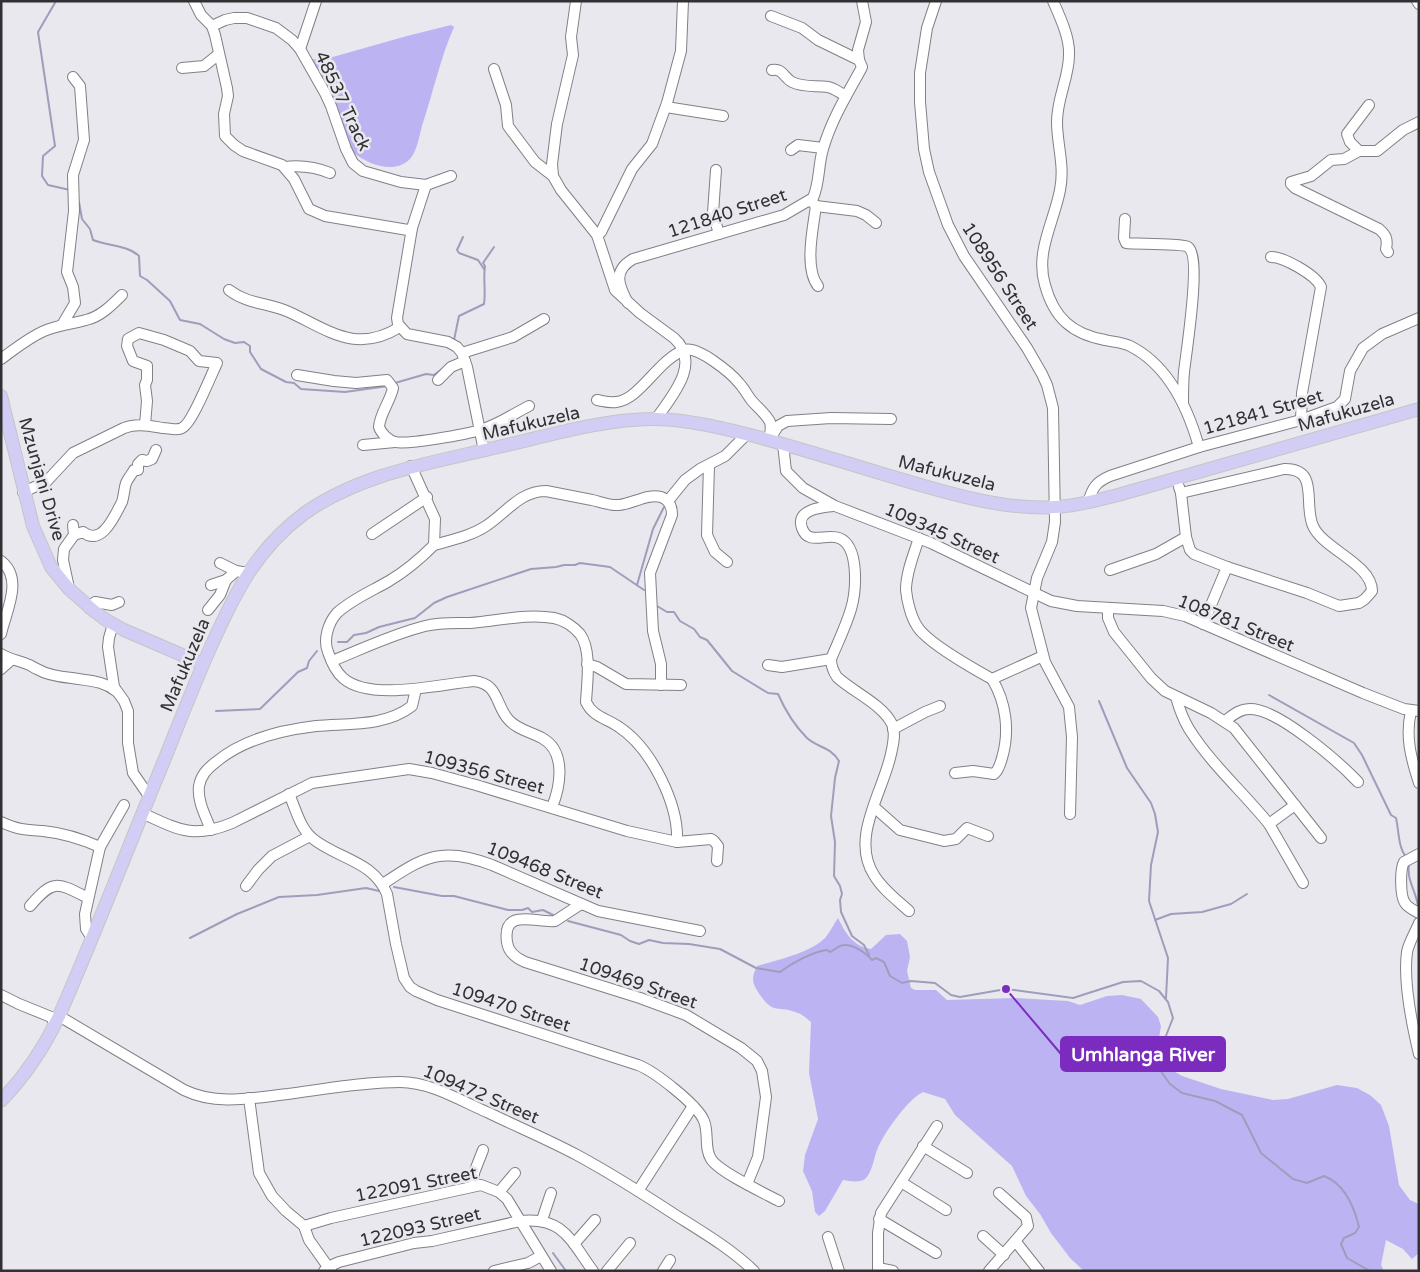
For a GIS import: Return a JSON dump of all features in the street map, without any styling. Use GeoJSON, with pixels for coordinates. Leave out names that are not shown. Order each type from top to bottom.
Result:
{"type":"FeatureCollection","features":[{"type":"Feature","properties":{"kind":"main road","name":"Mzunjani Drive"},"geometry":{"type":"LineString","coordinates":[[1,396],[32,526],[51,567],[69,589],[89,608],[113,624],[158,646],[203,664]]}},
{"type":"Feature","properties":{"kind":"main road","name":"Mafukuzela"},"geometry":{"type":"LineString","coordinates":[[1,1101],[18,1083],[37,1057],[57,1020],[203,664],[230,606],[242,572],[294,522],[319,504],[344,490],[411,466],[609,423],[656,419],[691,422],[747,434],[912,483],[976,499],[1020,506],[1055,507],[1088,503],[1419,409]]}},
{"type":"Feature","properties":{"kind":"street"},"geometry":{"type":"LineString","coordinates":[[194,1],[201,15],[212,26],[215,35],[228,96],[224,114],[225,136],[243,151],[285,167],[294,179],[306,205],[312,211],[333,217],[408,230],[412,228]]}},
{"type":"Feature","properties":{"kind":"street"},"geometry":{"type":"LineString","coordinates":[[300,48],[316,1]]}},
{"type":"Feature","properties":{"kind":"street"},"geometry":{"type":"LineString","coordinates":[[552,176],[557,124],[573,55],[571,37],[576,1]]}},
{"type":"Feature","properties":{"kind":"street"},"geometry":{"type":"LineString","coordinates":[[597,235],[632,169],[652,144],[666,107],[681,52],[683,1]]}},
{"type":"Feature","properties":{"kind":"street"},"geometry":{"type":"LineString","coordinates":[[859,60],[858,50],[866,22],[862,1]]}},
{"type":"Feature","properties":{"kind":"street","name":"108956 Street"},"geometry":{"type":"LineString","coordinates":[[936,1],[927,28],[920,72],[922,130],[929,172],[948,225],[964,256],[1027,348],[1047,385],[1053,408],[1055,522],[1052,542],[1037,578],[1032,601],[1032,615],[1048,670],[1069,707],[1072,721],[1070,814]]}},
{"type":"Feature","properties":{"kind":"street"},"geometry":{"type":"LineString","coordinates":[[1053,1],[1063,26],[1070,53],[1057,115],[1062,165],[1061,187],[1042,261],[1041,270],[1045,287],[1053,306],[1069,327],[1087,336],[1125,344],[1156,365],[1165,375],[1183,404],[1199,446]]}},
{"type":"Feature","properties":{"kind":"street"},"geometry":{"type":"LineString","coordinates":[[771,16],[802,28],[818,40],[859,60]]}},
{"type":"Feature","properties":{"kind":"street","name":"48537 Track"},"geometry":{"type":"LineString","coordinates":[[212,26],[225,20],[247,18],[276,28],[285,34],[300,48],[331,106],[346,149],[357,168],[371,174],[426,185]]}},
{"type":"Feature","properties":{"kind":"street"},"geometry":{"type":"LineString","coordinates":[[182,68],[204,66],[219,54]]}},
{"type":"Feature","properties":{"kind":"street","name":"121840 Street"},"geometry":{"type":"LineString","coordinates":[[628,303],[620,288],[619,279],[622,269],[628,262],[784,215],[814,204],[823,148],[833,121],[862,67],[859,60]]}},
{"type":"Feature","properties":{"kind":"street"},"geometry":{"type":"LineString","coordinates":[[494,69],[506,105],[508,126],[535,162],[552,176],[597,235],[608,264],[613,285],[619,295],[674,338],[684,351],[686,367],[682,380],[656,419]]}},
{"type":"Feature","properties":{"kind":"street"},"geometry":{"type":"LineString","coordinates":[[772,70],[781,71],[794,83],[813,87],[830,87],[846,96]]}},
{"type":"Feature","properties":{"kind":"street"},"geometry":{"type":"LineString","coordinates":[[62,325],[75,303],[73,287],[67,272],[74,211],[73,175],[84,140],[80,86],[73,77]]}},
{"type":"Feature","properties":{"kind":"street"},"geometry":{"type":"LineString","coordinates":[[1359,151],[1350,142],[1347,134],[1369,105]]}},
{"type":"Feature","properties":{"kind":"street"},"geometry":{"type":"LineString","coordinates":[[666,107],[723,116]]}},
{"type":"Feature","properties":{"kind":"street"},"geometry":{"type":"LineString","coordinates":[[1388,252],[1386,249],[1388,240],[1386,235],[1379,229],[1295,188],[1291,182],[1311,176],[1331,160],[1344,159],[1359,151],[1376,151],[1403,130],[1419,122]]}},
{"type":"Feature","properties":{"kind":"street"},"geometry":{"type":"LineString","coordinates":[[791,150],[798,146],[823,148]]}},
{"type":"Feature","properties":{"kind":"street"},"geometry":{"type":"LineString","coordinates":[[285,167],[316,168],[330,173]]}},
{"type":"Feature","properties":{"kind":"street"},"geometry":{"type":"LineString","coordinates":[[716,170],[714,213],[719,234]]}},
{"type":"Feature","properties":{"kind":"street"},"geometry":{"type":"LineString","coordinates":[[451,176],[426,185],[412,228],[397,318],[400,327],[407,334],[448,342],[457,347],[463,357],[484,451]]}},
{"type":"Feature","properties":{"kind":"street"},"geometry":{"type":"LineString","coordinates":[[818,286],[814,281],[811,267],[814,204],[857,211],[876,223]]}},
{"type":"Feature","properties":{"kind":"street"},"geometry":{"type":"LineString","coordinates":[[1125,219],[1126,243],[1163,246],[1184,245],[1190,248],[1193,254],[1194,280],[1184,374],[1183,404]]}},
{"type":"Feature","properties":{"kind":"street"},"geometry":{"type":"LineString","coordinates":[[1271,257],[1285,260],[1304,271],[1319,282],[1321,289],[1302,394],[1301,420]]}},
{"type":"Feature","properties":{"kind":"street"},"geometry":{"type":"LineString","coordinates":[[229,290],[246,300],[288,312],[306,322],[342,337],[376,338],[386,336],[400,327]]}},
{"type":"Feature","properties":{"kind":"street"},"geometry":{"type":"LineString","coordinates":[[1,359],[30,338],[45,331],[92,318],[122,296]]}},
{"type":"Feature","properties":{"kind":"street","name":"121841 Street"},"geometry":{"type":"LineString","coordinates":[[1088,503],[1093,486],[1101,480],[1199,446],[1330,411],[1340,405],[1345,399],[1350,370],[1363,348],[1382,334],[1419,318]]}},
{"type":"Feature","properties":{"kind":"street"},"geometry":{"type":"LineString","coordinates":[[438,380],[469,352],[513,336],[544,319]]}},
{"type":"Feature","properties":{"kind":"street"},"geometry":{"type":"LineString","coordinates":[[23,492],[46,482],[73,453],[131,426],[180,430],[186,426],[200,402],[217,363],[199,361],[190,351],[164,340],[139,333],[128,339],[127,346],[133,361],[147,366],[145,426]]}},
{"type":"Feature","properties":{"kind":"street"},"geometry":{"type":"LineString","coordinates":[[597,400],[616,402],[628,398],[657,369],[674,356],[689,350],[700,353],[739,382],[749,398],[770,422],[769,440]]}},
{"type":"Feature","properties":{"kind":"street"},"geometry":{"type":"LineString","coordinates":[[298,374],[356,383],[387,380],[393,388],[381,415],[379,427],[383,434],[395,442]]}},
{"type":"Feature","properties":{"kind":"street"},"geometry":{"type":"LineString","coordinates":[[363,445],[414,442],[480,430],[499,423],[529,406]]}},
{"type":"Feature","properties":{"kind":"street"},"geometry":{"type":"LineString","coordinates":[[769,440],[778,426],[787,421],[831,418],[891,419]]}},
{"type":"Feature","properties":{"kind":"street"},"geometry":{"type":"LineString","coordinates":[[668,501],[685,480],[700,468],[725,456],[747,434]]}},
{"type":"Feature","properties":{"kind":"street","name":"109345 Street"},"geometry":{"type":"LineString","coordinates":[[783,444],[786,471],[803,488],[835,506],[919,538],[1034,593]]}},
{"type":"Feature","properties":{"kind":"street"},"geometry":{"type":"LineString","coordinates":[[69,589],[63,560],[64,549],[74,530],[92,537],[106,530],[122,502],[127,481],[134,470],[138,470],[138,464],[142,460],[152,459],[156,450]]}},
{"type":"Feature","properties":{"kind":"street"},"geometry":{"type":"LineString","coordinates":[[709,465],[706,535],[714,552],[727,562]]}},
{"type":"Feature","properties":{"kind":"street"},"geometry":{"type":"LineString","coordinates":[[411,466],[427,497],[435,519],[434,545]]}},
{"type":"Feature","properties":{"kind":"street"},"geometry":{"type":"LineString","coordinates":[[1176,479],[1181,492],[1188,546],[1194,554],[1227,567],[1308,593],[1339,606],[1359,602],[1365,599],[1372,591],[1368,577],[1322,537],[1313,526],[1309,509],[1307,482],[1299,471],[1284,469],[1181,492]]}},
{"type":"Feature","properties":{"kind":"street"},"geometry":{"type":"LineString","coordinates":[[552,807],[558,791],[557,753],[553,746],[542,738],[509,720],[494,692],[481,682],[474,681],[416,689],[392,690],[364,688],[349,683],[342,678],[325,646],[327,631],[336,615],[368,592],[402,573],[434,545],[480,530],[526,494],[546,491],[617,505],[657,496],[663,497],[672,507],[672,515],[650,573],[653,631],[661,664],[661,685]]}},
{"type":"Feature","properties":{"kind":"street"},"geometry":{"type":"LineString","coordinates":[[372,534],[427,497]]}},
{"type":"Feature","properties":{"kind":"street","name":"109345 Street"},"geometry":{"type":"LineString","coordinates":[[831,659],[852,607],[854,556],[851,548],[842,540],[834,537],[809,537],[802,529],[801,524],[803,518],[811,509],[835,506]]}},
{"type":"Feature","properties":{"kind":"street"},"geometry":{"type":"LineString","coordinates":[[1110,570],[1156,554],[1186,536]]}},
{"type":"Feature","properties":{"kind":"street"},"geometry":{"type":"LineString","coordinates":[[919,538],[907,576],[906,590],[911,613],[917,627],[962,662],[992,679],[1000,697],[1007,727],[1007,737],[997,772],[994,774],[973,771],[955,773]]}},
{"type":"Feature","properties":{"kind":"street"},"geometry":{"type":"LineString","coordinates":[[220,563],[242,572]]}},
{"type":"Feature","properties":{"kind":"street"},"geometry":{"type":"LineString","coordinates":[[1,634],[11,600],[12,575],[4,567]]}},
{"type":"Feature","properties":{"kind":"street"},"geometry":{"type":"LineString","coordinates":[[1203,624],[1227,567]]}},
{"type":"Feature","properties":{"kind":"street"},"geometry":{"type":"LineString","coordinates":[[211,585],[242,572]]}},
{"type":"Feature","properties":{"kind":"street"},"geometry":{"type":"LineString","coordinates":[[208,610],[220,595],[226,580]]}},
{"type":"Feature","properties":{"kind":"street","name":"108781 Street"},"geometry":{"type":"LineString","coordinates":[[1034,593],[1051,602],[1066,605],[1163,611],[1185,616],[1363,693],[1415,711]]}},
{"type":"Feature","properties":{"kind":"street"},"geometry":{"type":"LineString","coordinates":[[89,608],[94,602],[112,605],[119,602]]}},
{"type":"Feature","properties":{"kind":"street"},"geometry":{"type":"LineString","coordinates":[[1108,609],[1110,624],[1129,652],[1156,683],[1176,697],[1225,722],[1241,735],[1321,838]]}},
{"type":"Feature","properties":{"kind":"street"},"geometry":{"type":"LineString","coordinates":[[332,662],[386,639],[422,626],[438,623],[470,623],[540,616],[560,620],[570,625],[580,634],[586,650],[588,664],[586,702],[598,717],[624,730],[653,763],[675,816],[677,842]]}},
{"type":"Feature","properties":{"kind":"street"},"geometry":{"type":"LineString","coordinates":[[113,624],[108,647],[114,687],[124,701],[128,711],[128,743],[133,773],[149,796]]}},
{"type":"Feature","properties":{"kind":"street"},"geometry":{"type":"LineString","coordinates":[[992,679],[1043,656]]}},
{"type":"Feature","properties":{"kind":"street"},"geometry":{"type":"LineString","coordinates":[[1,669],[5,657],[50,674],[94,681],[108,685],[117,691]]}},
{"type":"Feature","properties":{"kind":"street"},"geometry":{"type":"LineString","coordinates":[[768,665],[782,667],[831,659],[832,670],[837,677],[883,712],[888,718],[893,729],[892,747],[888,766],[865,831],[867,860],[873,875],[909,910]]}},
{"type":"Feature","properties":{"kind":"street"},"geometry":{"type":"LineString","coordinates":[[588,664],[597,667],[626,684],[681,685]]}},
{"type":"Feature","properties":{"kind":"street"},"geometry":{"type":"LineString","coordinates":[[212,830],[201,804],[199,789],[201,778],[207,769],[229,752],[274,735],[298,729],[360,724],[397,715],[412,706],[416,689]]}},
{"type":"Feature","properties":{"kind":"street"},"geometry":{"type":"LineString","coordinates":[[1176,697],[1185,723],[1192,734],[1237,790],[1269,824],[1303,883]]}},
{"type":"Feature","properties":{"kind":"street"},"geometry":{"type":"LineString","coordinates":[[893,729],[940,706]]}},
{"type":"Feature","properties":{"kind":"street"},"geometry":{"type":"LineString","coordinates":[[1225,722],[1243,710],[1256,709],[1264,711],[1303,736],[1342,766],[1358,782]]}},
{"type":"Feature","properties":{"kind":"street"},"geometry":{"type":"LineString","coordinates":[[1415,711],[1408,728],[1408,743],[1419,783]]}},
{"type":"Feature","properties":{"kind":"street","name":"109356 Street"},"geometry":{"type":"LineString","coordinates":[[142,814],[188,832],[212,830],[232,823],[312,783],[409,769],[432,773],[552,807],[627,831],[677,842],[714,841],[718,846],[716,861]]}},
{"type":"Feature","properties":{"kind":"street"},"geometry":{"type":"LineString","coordinates":[[289,794],[298,816],[310,836],[366,868],[376,875],[383,884]]}},
{"type":"Feature","properties":{"kind":"street"},"geometry":{"type":"LineString","coordinates":[[92,938],[86,929],[85,921],[88,898],[100,847],[124,805]]}},
{"type":"Feature","properties":{"kind":"street"},"geometry":{"type":"LineString","coordinates":[[1269,824],[1295,805]]}},
{"type":"Feature","properties":{"kind":"street"},"geometry":{"type":"LineString","coordinates":[[874,807],[900,830],[907,832],[944,841],[956,839],[967,828],[988,836]]}},
{"type":"Feature","properties":{"kind":"street"},"geometry":{"type":"LineString","coordinates":[[1,822],[19,830],[43,831],[72,836],[100,847]]}},
{"type":"Feature","properties":{"kind":"street"},"geometry":{"type":"LineString","coordinates":[[246,886],[272,856],[310,836]]}},
{"type":"Feature","properties":{"kind":"street","name":"109468 Street"},"geometry":{"type":"LineString","coordinates":[[383,884],[408,867],[432,856],[454,855],[485,862],[581,904],[617,916],[700,931]]}},
{"type":"Feature","properties":{"kind":"street"},"geometry":{"type":"LineString","coordinates":[[1412,858],[1402,873],[1403,899],[1409,907],[1419,913]]}},
{"type":"Feature","properties":{"kind":"street","name":"109470 Street"},"geometry":{"type":"LineString","coordinates":[[383,884],[387,894],[402,974],[410,987],[437,1000],[643,1067],[666,1082],[693,1106],[704,1120],[711,1159],[719,1167],[779,1201]]}},
{"type":"Feature","properties":{"kind":"street"},"geometry":{"type":"LineString","coordinates":[[30,906],[43,891],[53,886],[69,888],[88,898]]}},
{"type":"Feature","properties":{"kind":"street","name":"109469 Street"},"geometry":{"type":"LineString","coordinates":[[581,904],[555,922],[526,918],[512,921],[508,928],[507,937],[507,943],[511,952],[530,964],[640,998],[686,1015],[741,1048],[757,1061],[762,1071],[766,1097],[758,1157],[747,1184]]}},
{"type":"Feature","properties":{"kind":"street"},"geometry":{"type":"LineString","coordinates":[[1419,923],[1409,945],[1407,958],[1411,1012],[1419,1054]]}},
{"type":"Feature","properties":{"kind":"street","name":"109472 Street"},"geometry":{"type":"LineString","coordinates":[[1,995],[51,1016],[196,1096],[214,1100],[248,1098],[372,1083],[400,1082],[418,1084],[457,1099],[578,1156],[638,1191],[731,1251],[754,1271]]}},
{"type":"Feature","properties":{"kind":"street"},"geometry":{"type":"LineString","coordinates":[[248,1098],[259,1173],[272,1196],[304,1226],[309,1240],[327,1269]]}},
{"type":"Feature","properties":{"kind":"street"},"geometry":{"type":"LineString","coordinates":[[638,1191],[693,1106]]}},
{"type":"Feature","properties":{"kind":"street"},"geometry":{"type":"LineString","coordinates":[[893,1271],[878,1269],[879,1220],[936,1126]]}},
{"type":"Feature","properties":{"kind":"street"},"geometry":{"type":"LineString","coordinates":[[924,1146],[967,1174]]}},
{"type":"Feature","properties":{"kind":"street"},"geometry":{"type":"LineString","coordinates":[[474,1186],[474,1173],[483,1150]]}},
{"type":"Feature","properties":{"kind":"street"},"geometry":{"type":"LineString","coordinates":[[499,1192],[515,1173]]}},
{"type":"Feature","properties":{"kind":"street"},"geometry":{"type":"LineString","coordinates":[[901,1182],[946,1210]]}},
{"type":"Feature","properties":{"kind":"street","name":"122091 Street"},"geometry":{"type":"LineString","coordinates":[[304,1226],[331,1218],[474,1186],[487,1187],[499,1192],[506,1199],[551,1271]]}},
{"type":"Feature","properties":{"kind":"street"},"geometry":{"type":"LineString","coordinates":[[551,1193],[542,1220],[554,1225],[574,1244],[593,1271]]}},
{"type":"Feature","properties":{"kind":"street"},"geometry":{"type":"LineString","coordinates":[[990,1271],[1028,1228],[1028,1221],[1000,1193]]}},
{"type":"Feature","properties":{"kind":"street","name":"122093 Street"},"geometry":{"type":"LineString","coordinates":[[327,1269],[338,1262],[414,1243],[432,1241],[520,1221],[542,1220]]}},
{"type":"Feature","properties":{"kind":"street"},"geometry":{"type":"LineString","coordinates":[[574,1244],[595,1220]]}},
{"type":"Feature","properties":{"kind":"street"},"geometry":{"type":"LineString","coordinates":[[879,1220],[936,1253]]}},
{"type":"Feature","properties":{"kind":"street"},"geometry":{"type":"LineString","coordinates":[[983,1236],[1004,1255]]}},
{"type":"Feature","properties":{"kind":"street"},"geometry":{"type":"LineString","coordinates":[[828,1237],[839,1271]]}},
{"type":"Feature","properties":{"kind":"street"},"geometry":{"type":"LineString","coordinates":[[1016,1242],[1039,1271]]}},
{"type":"Feature","properties":{"kind":"street"},"geometry":{"type":"LineString","coordinates":[[607,1271],[630,1243]]}},
{"type":"Feature","properties":{"kind":"street"},"geometry":{"type":"LineString","coordinates":[[494,1271],[528,1262],[542,1256]]}},
{"type":"Feature","properties":{"kind":"street"},"geometry":{"type":"LineString","coordinates":[[663,1271],[670,1260]]}},
{"type":"Feature","properties":{"kind":"shaded area"},"geometry":{"type":"Polygon","coordinates":[[[451,25],[454,27],[416,148],[410,159],[404,164],[389,167],[366,161],[354,153],[309,59],[322,60],[451,25]]]}},
{"type":"Feature","properties":{"kind":"shaded area"},"geometry":{"type":"Polygon","coordinates":[[[838,918],[855,942],[871,949],[886,935],[900,934],[907,941],[910,957],[907,971],[911,988],[915,990],[936,990],[947,1000],[1016,998],[1068,1001],[1080,1005],[1107,996],[1122,995],[1141,999],[1158,1017],[1161,1026],[1158,1044],[1159,1058],[1165,1066],[1182,1076],[1221,1089],[1273,1100],[1288,1099],[1337,1085],[1357,1088],[1370,1095],[1381,1105],[1389,1126],[1399,1185],[1410,1200],[1419,1204],[1419,1253],[1412,1259],[1403,1249],[1386,1240],[1381,1265],[1384,1271],[1084,1271],[1070,1258],[1051,1233],[1040,1214],[1026,1196],[1012,1166],[955,1115],[945,1099],[923,1092],[903,1109],[890,1126],[880,1143],[871,1169],[865,1179],[860,1181],[843,1180],[825,1211],[819,1216],[815,1212],[812,1191],[803,1171],[805,1155],[818,1119],[809,1073],[811,1022],[803,1015],[791,1010],[772,1007],[758,992],[753,979],[757,966],[793,955],[819,943],[827,936],[838,918]]]}},
{"type":"Feature","properties":{"kind":"waterway"},"geometry":{"type":"LineString","coordinates":[[56,1],[38,32],[55,146],[43,156],[42,176],[48,185],[70,190]]}},
{"type":"Feature","properties":{"kind":"waterway"},"geometry":{"type":"LineString","coordinates":[[79,202],[82,219],[90,229],[93,240],[129,250],[139,256],[140,276],[170,301],[180,320],[200,324],[224,339],[235,343],[244,342],[250,346],[250,352],[261,369],[286,382],[294,383],[301,389],[345,392],[388,386]]}},
{"type":"Feature","properties":{"kind":"waterway"},"geometry":{"type":"LineString","coordinates":[[463,237],[457,250],[459,253],[478,260],[484,269]]}},
{"type":"Feature","properties":{"kind":"waterway"},"geometry":{"type":"LineString","coordinates":[[454,340],[459,316],[484,304],[485,266],[483,263],[494,247]]}},
{"type":"Feature","properties":{"kind":"waterway"},"geometry":{"type":"LineString","coordinates":[[395,383],[426,374],[434,375],[442,369]]}},
{"type":"Feature","properties":{"kind":"waterway"},"geometry":{"type":"LineString","coordinates":[[637,585],[653,529],[664,507]]}},
{"type":"Feature","properties":{"kind":"waterway"},"geometry":{"type":"LineString","coordinates":[[338,642],[347,642],[354,635],[415,618],[434,603],[447,597],[531,569],[580,563],[610,567],[644,590]]}},
{"type":"Feature","properties":{"kind":"waterway"},"geometry":{"type":"LineString","coordinates":[[657,606],[667,612],[674,612],[680,621],[694,629],[700,637],[707,640],[732,671],[768,693],[778,694],[791,717],[807,738],[836,756],[839,761],[835,778],[831,816],[835,842],[834,876],[842,894],[840,900],[841,912],[852,936],[864,945],[869,955]]}},
{"type":"Feature","properties":{"kind":"waterway"},"geometry":{"type":"LineString","coordinates":[[216,711],[260,709],[298,672],[307,668],[309,661],[317,651]]}},
{"type":"Feature","properties":{"kind":"waterway"},"geometry":{"type":"LineString","coordinates":[[1269,695],[1354,743],[1362,755],[1391,815],[1396,818],[1400,844],[1406,857]]}},
{"type":"Feature","properties":{"kind":"waterway"},"geometry":{"type":"LineString","coordinates":[[1099,701],[1127,768],[1151,803],[1155,814],[1158,832],[1151,865],[1149,901],[1168,958],[1166,998]]}},
{"type":"Feature","properties":{"kind":"waterway"},"geometry":{"type":"LineString","coordinates":[[1409,864],[1410,880],[1418,906]]}},
{"type":"Feature","properties":{"kind":"waterway"},"geometry":{"type":"LineString","coordinates":[[394,887],[442,896],[454,896],[508,910],[528,908],[532,912],[543,910],[555,916]]}},
{"type":"Feature","properties":{"kind":"waterway"},"geometry":{"type":"LineString","coordinates":[[190,938],[237,914],[279,897],[317,895],[366,888],[379,891]]}},
{"type":"Feature","properties":{"kind":"waterway"},"geometry":{"type":"LineString","coordinates":[[1155,920],[1171,914],[1202,912],[1231,904],[1247,894]]}},
{"type":"Feature","properties":{"kind":"waterway"},"geometry":{"type":"LineString","coordinates":[[568,921],[621,935],[639,944],[649,940],[720,949],[756,968],[780,972],[809,955],[827,950],[830,952],[844,945],[862,951],[872,960],[876,958],[884,962],[890,976],[902,983],[911,981],[935,983],[951,995],[960,997],[1006,989],[1073,998],[1123,982],[1141,981],[1159,991],[1168,1002],[1173,1018],[1160,1051],[1162,1073],[1170,1084],[1182,1093],[1215,1101],[1242,1115],[1261,1153],[1293,1179],[1307,1183],[1324,1176],[1338,1184],[1348,1197],[1359,1227],[1355,1233],[1344,1238],[1341,1244],[1347,1258],[1370,1271]]}},
{"type":"Feature","properties":{"kind":"waterway"},"geometry":{"type":"LineString","coordinates":[[553,1253],[566,1271]]}},
{"type":"Feature","properties":{"kind":"place","name":"Umhlanga River"},"geometry":{"type":"Point","coordinates":[1006,989]}}]}
